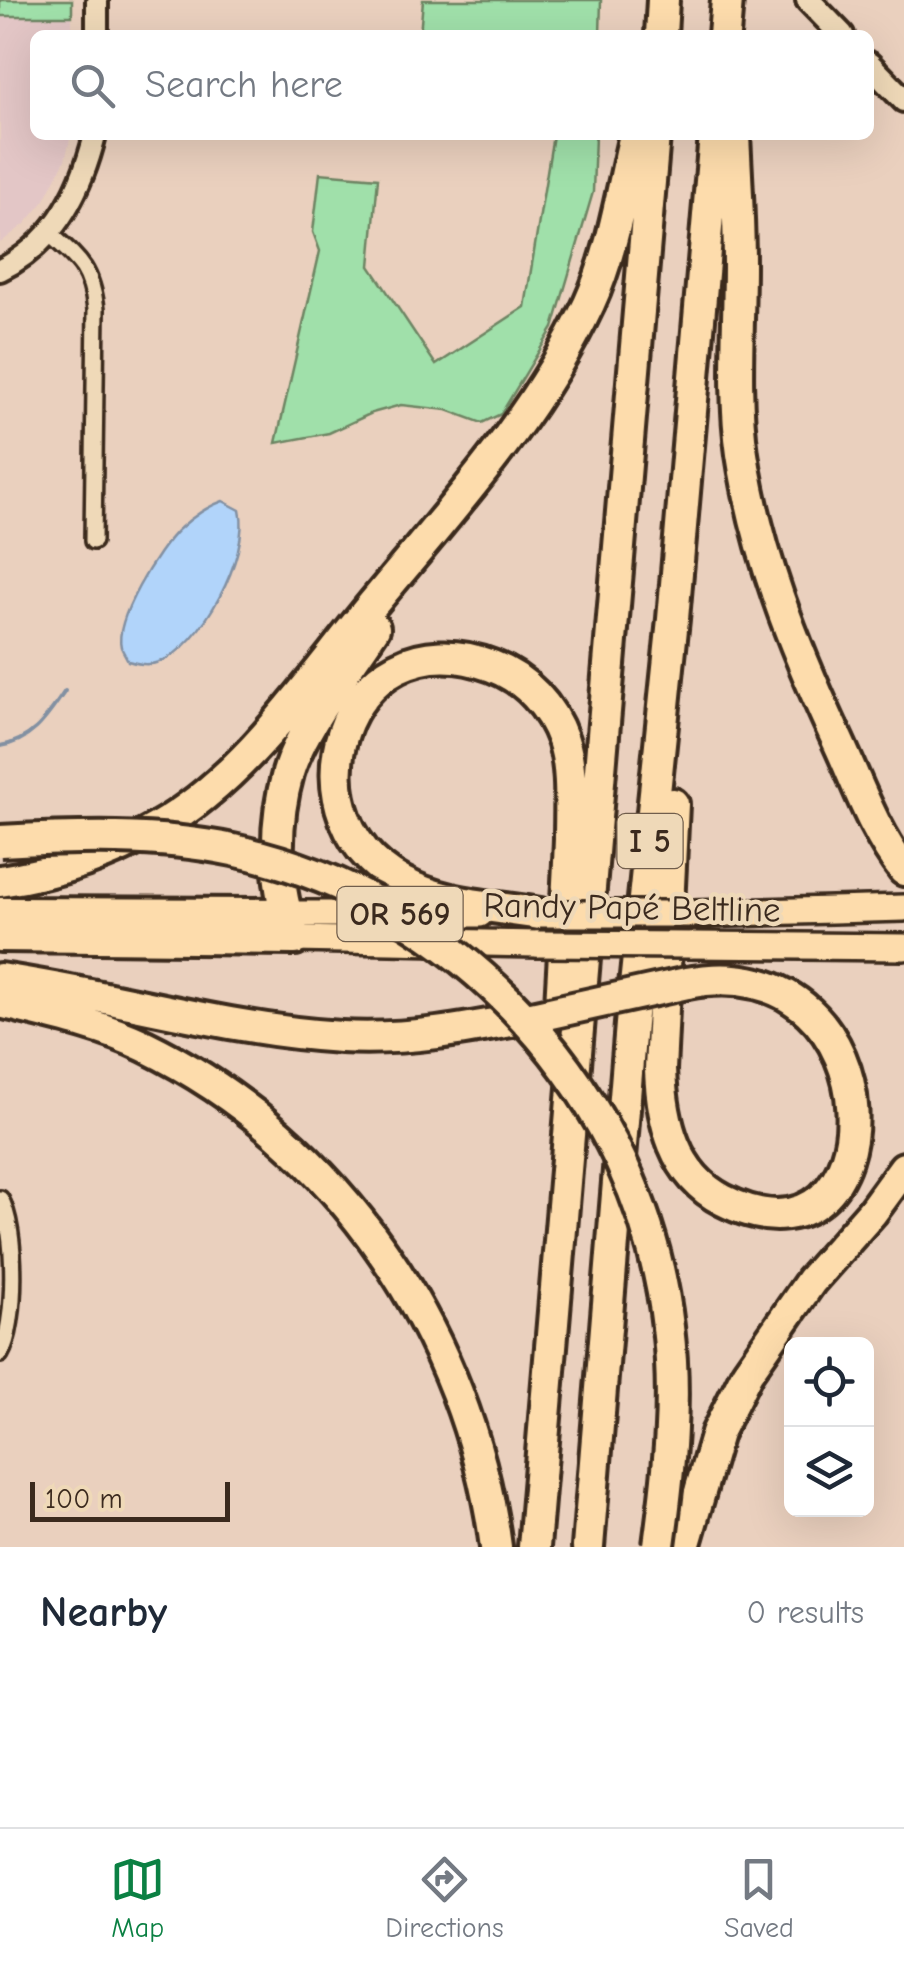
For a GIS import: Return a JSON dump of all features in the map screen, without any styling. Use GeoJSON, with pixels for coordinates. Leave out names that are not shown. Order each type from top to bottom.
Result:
{"type":"FeatureCollection","features":[{"type":"Feature","properties":{"kind":"highway"},"geometry":{"type":"LineString","coordinates":[[727,0],[727,30]]}},
{"type":"Feature","properties":{"kind":"highway"},"geometry":{"type":"LineString","coordinates":[[0,882],[41,875],[99,856],[158,828],[204,795],[260,742],[500,447],[566,348],[591,300],[634,140]]}},
{"type":"Feature","properties":{"kind":"highway","name":"I 5"},"geometry":{"type":"LineString","coordinates":[[534,1547],[654,140]]}},
{"type":"Feature","properties":{"kind":"highway","name":"I 5"},"geometry":{"type":"LineString","coordinates":[[588,1547],[631,1024],[673,620],[715,140]]}},
{"type":"Feature","properties":{"kind":"highway"},"geometry":{"type":"LineString","coordinates":[[734,140],[739,260],[737,390],[742,452],[756,524],[773,586],[798,650],[884,839],[904,870]]}},
{"type":"Feature","properties":{"kind":"highway"},"geometry":{"type":"LineString","coordinates":[[290,926],[279,886],[278,845],[288,770],[308,731],[449,511]]}},
{"type":"Feature","properties":{"kind":"highway"},"geometry":{"type":"LineString","coordinates":[[673,620],[678,690],[660,1057],[661,1095],[669,1134],[685,1167],[716,1196],[766,1213],[798,1212],[829,1201],[854,1182],[874,1156]]}},
{"type":"Feature","properties":{"kind":"highway"},"geometry":{"type":"LineString","coordinates":[[539,929],[415,888],[384,871],[358,846],[339,806],[334,767],[342,728],[368,690],[396,669],[433,658],[488,664],[522,682],[544,703],[564,743],[570,814],[558,1046],[571,1125]]}},
{"type":"Feature","properties":{"kind":"highway"},"geometry":{"type":"LineString","coordinates":[[0,841],[71,837],[162,840],[234,850],[285,864],[392,911],[462,959],[511,1004],[559,1058],[596,1114],[630,1181],[654,1252],[668,1324],[672,1390],[667,1546]]}},
{"type":"Feature","properties":{"kind":"highway","name":"Randy Papé Beltline"},"geometry":{"type":"LineString","coordinates":[[0,913],[290,926]]}},
{"type":"Feature","properties":{"kind":"highway","name":"Randy Papé Beltline"},"geometry":{"type":"LineString","coordinates":[[0,936],[290,926]]}},
{"type":"Feature","properties":{"kind":"highway"},"geometry":{"type":"LineString","coordinates":[[0,979],[286,1032],[344,1038],[439,1033],[532,1018],[688,982],[737,978],[781,982],[815,992],[842,1006]]}},
{"type":"Feature","properties":{"kind":"highway"},"geometry":{"type":"LineString","coordinates":[[0,1002],[102,1030],[143,1046],[194,1074],[298,1154],[356,1216],[401,1278],[456,1385],[487,1487],[496,1547]]}},
{"type":"Feature","properties":{"kind":"highway"},"geometry":{"type":"LineString","coordinates":[[667,1546],[747,1373],[810,1282],[872,1212],[904,1168]]}},
{"type":"Feature","properties":{"kind":"main road"},"geometry":{"type":"LineString","coordinates":[[808,0],[837,30]]}},
{"type":"Feature","properties":{"kind":"main road"},"geometry":{"type":"LineString","coordinates":[[874,69],[904,100]]}},
{"type":"Feature","properties":{"kind":"main road","name":"Randy Papé Beltline"},"geometry":{"type":"LineString","coordinates":[[539,929],[692,914],[904,908]]}},
{"type":"Feature","properties":{"kind":"main road","name":"Randy Papé Beltline"},"geometry":{"type":"LineString","coordinates":[[290,926],[539,929],[689,945],[904,947]]}},
{"type":"Feature","properties":{"kind":"street"},"geometry":{"type":"LineString","coordinates":[[97,0],[97,30]]}},
{"type":"Feature","properties":{"kind":"street"},"geometry":{"type":"LineString","coordinates":[[0,270],[29,253],[50,234],[84,176],[94,140]]}},
{"type":"Feature","properties":{"kind":"street"},"geometry":{"type":"LineString","coordinates":[[50,234],[85,264],[93,286],[93,540]]}},
{"type":"Feature","properties":{"kind":"street"},"geometry":{"type":"LineString","coordinates":[[0,1199],[7,1213],[10,1238],[10,1331],[0,1354]]}},
{"type":"Feature","properties":{"kind":"shaded area"},"geometry":{"type":"Polygon","coordinates":[[[0,16],[72,16],[72,30],[30,30],[30,140],[70,140],[65,160],[45,200],[25,224],[0,243],[0,16]]]}},
{"type":"Feature","properties":{"kind":"green space"},"geometry":{"type":"Polygon","coordinates":[[[0,0],[72,0],[72,16],[0,16],[0,0]]]}},
{"type":"Feature","properties":{"kind":"green space"},"geometry":{"type":"Polygon","coordinates":[[[423,0],[601,0],[600,30],[420,30],[423,0]]]}},
{"type":"Feature","properties":{"kind":"green space"},"geometry":{"type":"Polygon","coordinates":[[[552,140],[595,140],[593,192],[553,328],[501,414],[482,423],[447,410],[401,405],[372,413],[329,433],[276,443],[320,251],[313,232],[320,173],[378,178],[370,266],[436,365],[525,307],[552,140]]]}},
{"type":"Feature","properties":{"kind":"water"},"geometry":{"type":"Polygon","coordinates":[[[223,501],[240,510],[238,550],[206,619],[191,639],[159,662],[128,661],[121,647],[124,620],[149,568],[178,530],[223,501]]]}},
{"type":"Feature","properties":{"kind":"waterway"},"geometry":{"type":"LineString","coordinates":[[0,746],[30,733],[65,691]]}}]}
